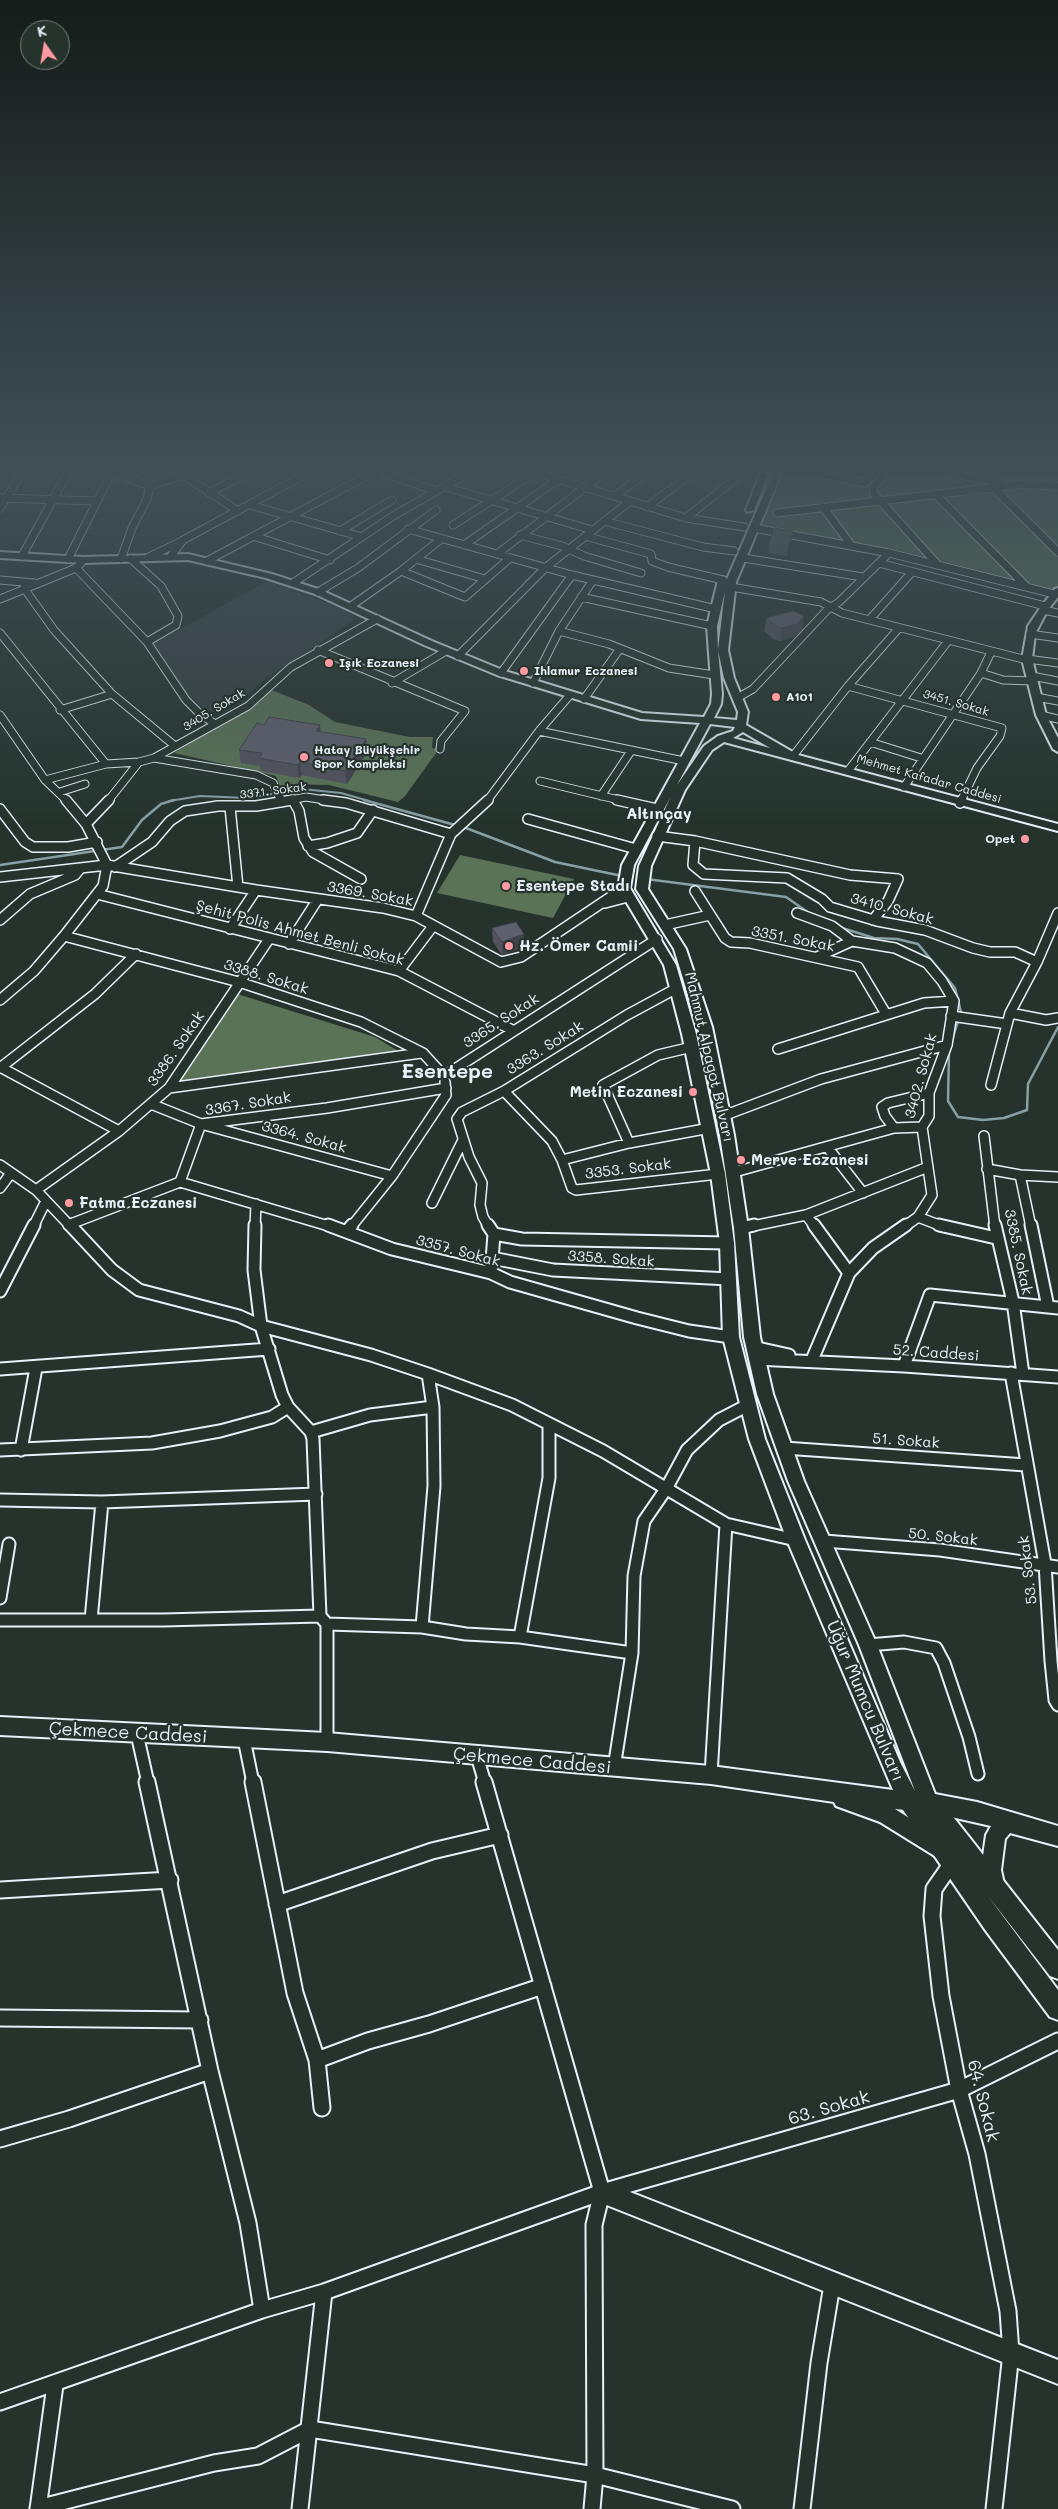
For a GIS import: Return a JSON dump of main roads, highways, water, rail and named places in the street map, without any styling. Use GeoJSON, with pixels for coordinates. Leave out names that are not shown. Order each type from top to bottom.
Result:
{"type":"FeatureCollection","features":[{"type":"Feature","properties":{"kind":"main road","name":"Mehmet Kafadar Caddesi"},"geometry":{"type":"LineString","coordinates":[[315,591],[446,651],[501,673],[656,722],[848,770],[960,803],[1058,828]]}},
{"type":"Feature","properties":{"kind":"main road"},"geometry":{"type":"LineString","coordinates":[[702,733],[716,704],[718,694],[714,675],[712,626],[724,591]]}},
{"type":"Feature","properties":{"kind":"main road"},"geometry":{"type":"LineString","coordinates":[[727,591],[723,650],[729,678],[743,712],[741,726]]}},
{"type":"Feature","properties":{"kind":"main road"},"geometry":{"type":"LineString","coordinates":[[1056,593],[1044,608],[1030,634],[1027,659],[1041,716],[1058,749]]}},
{"type":"Feature","properties":{"kind":"main road","name":"Mehmet Kafadar Caddesi"},"geometry":{"type":"LineString","coordinates":[[641,716],[663,719],[726,721],[741,726],[793,756]]}},
{"type":"Feature","properties":{"kind":"main road","name":"Mahmut Alpagot Bulvarı"},"geometry":{"type":"LineString","coordinates":[[736,1359],[732,1337],[723,1116],[705,1027],[689,975],[680,950],[665,924],[643,893],[642,886],[645,866],[679,790],[708,748],[722,738],[737,733],[741,726]]}},
{"type":"Feature","properties":{"kind":"main road","name":"Mahmut Alpagot Bulvarı"},"geometry":{"type":"LineString","coordinates":[[702,733],[657,809],[628,865],[625,890],[670,965],[677,988],[710,1128],[741,1228],[753,1347]]}},
{"type":"Feature","properties":{"kind":"main road"},"geometry":{"type":"LineString","coordinates":[[732,1337],[745,1333],[753,1347],[749,1361],[736,1359]]}},
{"type":"Feature","properties":{"kind":"main road","name":"Uğur Mumcu Bulvarı"},"geometry":{"type":"LineString","coordinates":[[753,1347],[784,1448],[868,1645],[918,1801],[948,1858],[1058,2009]]}},
{"type":"Feature","properties":{"kind":"main road","name":"Uğur Mumcu Bulvarı"},"geometry":{"type":"LineString","coordinates":[[736,1359],[770,1476],[893,1769],[918,1801],[994,1884],[1058,1968]]}},
{"type":"Feature","properties":{"kind":"main road"},"geometry":{"type":"LineString","coordinates":[[796,1540],[824,1542]]}},
{"type":"Feature","properties":{"kind":"main road","name":"Çekmece Caddesi"},"geometry":{"type":"LineString","coordinates":[[0,1726],[327,1742],[711,1775],[918,1801],[1011,1822],[1058,1836]]}},
{"type":"Feature","properties":{"kind":"main road"},"geometry":{"type":"LineString","coordinates":[[816,1789],[884,1814],[910,1828],[948,1858]]}},
{"type":"Feature","properties":{"kind":"main road"},"geometry":{"type":"LineString","coordinates":[[994,1884],[991,1870],[996,1835],[1002,1826],[1011,1822]]}},
{"type":"Feature","properties":{"kind":"main road"},"geometry":{"type":"LineString","coordinates":[[602,2192],[832,2285],[1011,2352],[1058,2372]]}},
{"type":"Feature","properties":{"kind":"waterway"},"geometry":{"type":"LineString","coordinates":[[173,800],[200,796],[247,798],[302,789],[341,793],[369,801]]}},
{"type":"Feature","properties":{"kind":"waterway"},"geometry":{"type":"LineString","coordinates":[[0,865],[122,847],[142,820],[161,804],[173,800]]}},
{"type":"Feature","properties":{"kind":"waterway"},"geometry":{"type":"LineString","coordinates":[[364,800],[466,828],[555,862],[622,876]]}},
{"type":"Feature","properties":{"kind":"waterway"},"geometry":{"type":"LineString","coordinates":[[646,879],[786,897],[809,913]]}},
{"type":"Feature","properties":{"kind":"waterway"},"geometry":{"type":"LineString","coordinates":[[839,927],[874,938],[897,939],[918,944],[955,988],[961,1012],[951,1043]]}},
{"type":"Feature","properties":{"kind":"waterway"},"geometry":{"type":"LineString","coordinates":[[949,1052],[948,1101],[958,1117],[983,1120],[1004,1118],[1027,1110],[1028,1084],[1058,1027]]}},
{"type":"Feature","properties":{"kind":"place","name":"Işık Eczanesi"},"geometry":{"type":"Point","coordinates":[329,663]}},
{"type":"Feature","properties":{"kind":"place","name":"Ihlamur Eczanesi"},"geometry":{"type":"Point","coordinates":[524,671]}},
{"type":"Feature","properties":{"kind":"place","name":"A101"},"geometry":{"type":"Point","coordinates":[776,697]}},
{"type":"Feature","properties":{"kind":"place","name":"Hatay Büyükşehir Spor Kompleksi"},"geometry":{"type":"Point","coordinates":[304,757]}},
{"type":"Feature","properties":{"kind":"place","name":"Opet"},"geometry":{"type":"Point","coordinates":[1025,839]}},
{"type":"Feature","properties":{"kind":"place","name":"Esentepe Stadı"},"geometry":{"type":"Point","coordinates":[506,886]}},
{"type":"Feature","properties":{"kind":"place","name":"Hz. Ömer Camii"},"geometry":{"type":"Point","coordinates":[509,946]}},
{"type":"Feature","properties":{"kind":"place","name":"Metin Eczanesi"},"geometry":{"type":"Point","coordinates":[693,1092]}},
{"type":"Feature","properties":{"kind":"place","name":"Merve Eczanesi"},"geometry":{"type":"Point","coordinates":[741,1160]}},
{"type":"Feature","properties":{"kind":"place","name":"Fatma Eczanesi"},"geometry":{"type":"Point","coordinates":[69,1203]}},
{"type":"Feature","properties":{"kind":"district","name":"Altınçay"},"geometry":{"type":"Point","coordinates":[659,814]}},
{"type":"Feature","properties":{"kind":"district","name":"Esentepe"},"geometry":{"type":"Point","coordinates":[447,1072]}}]}
